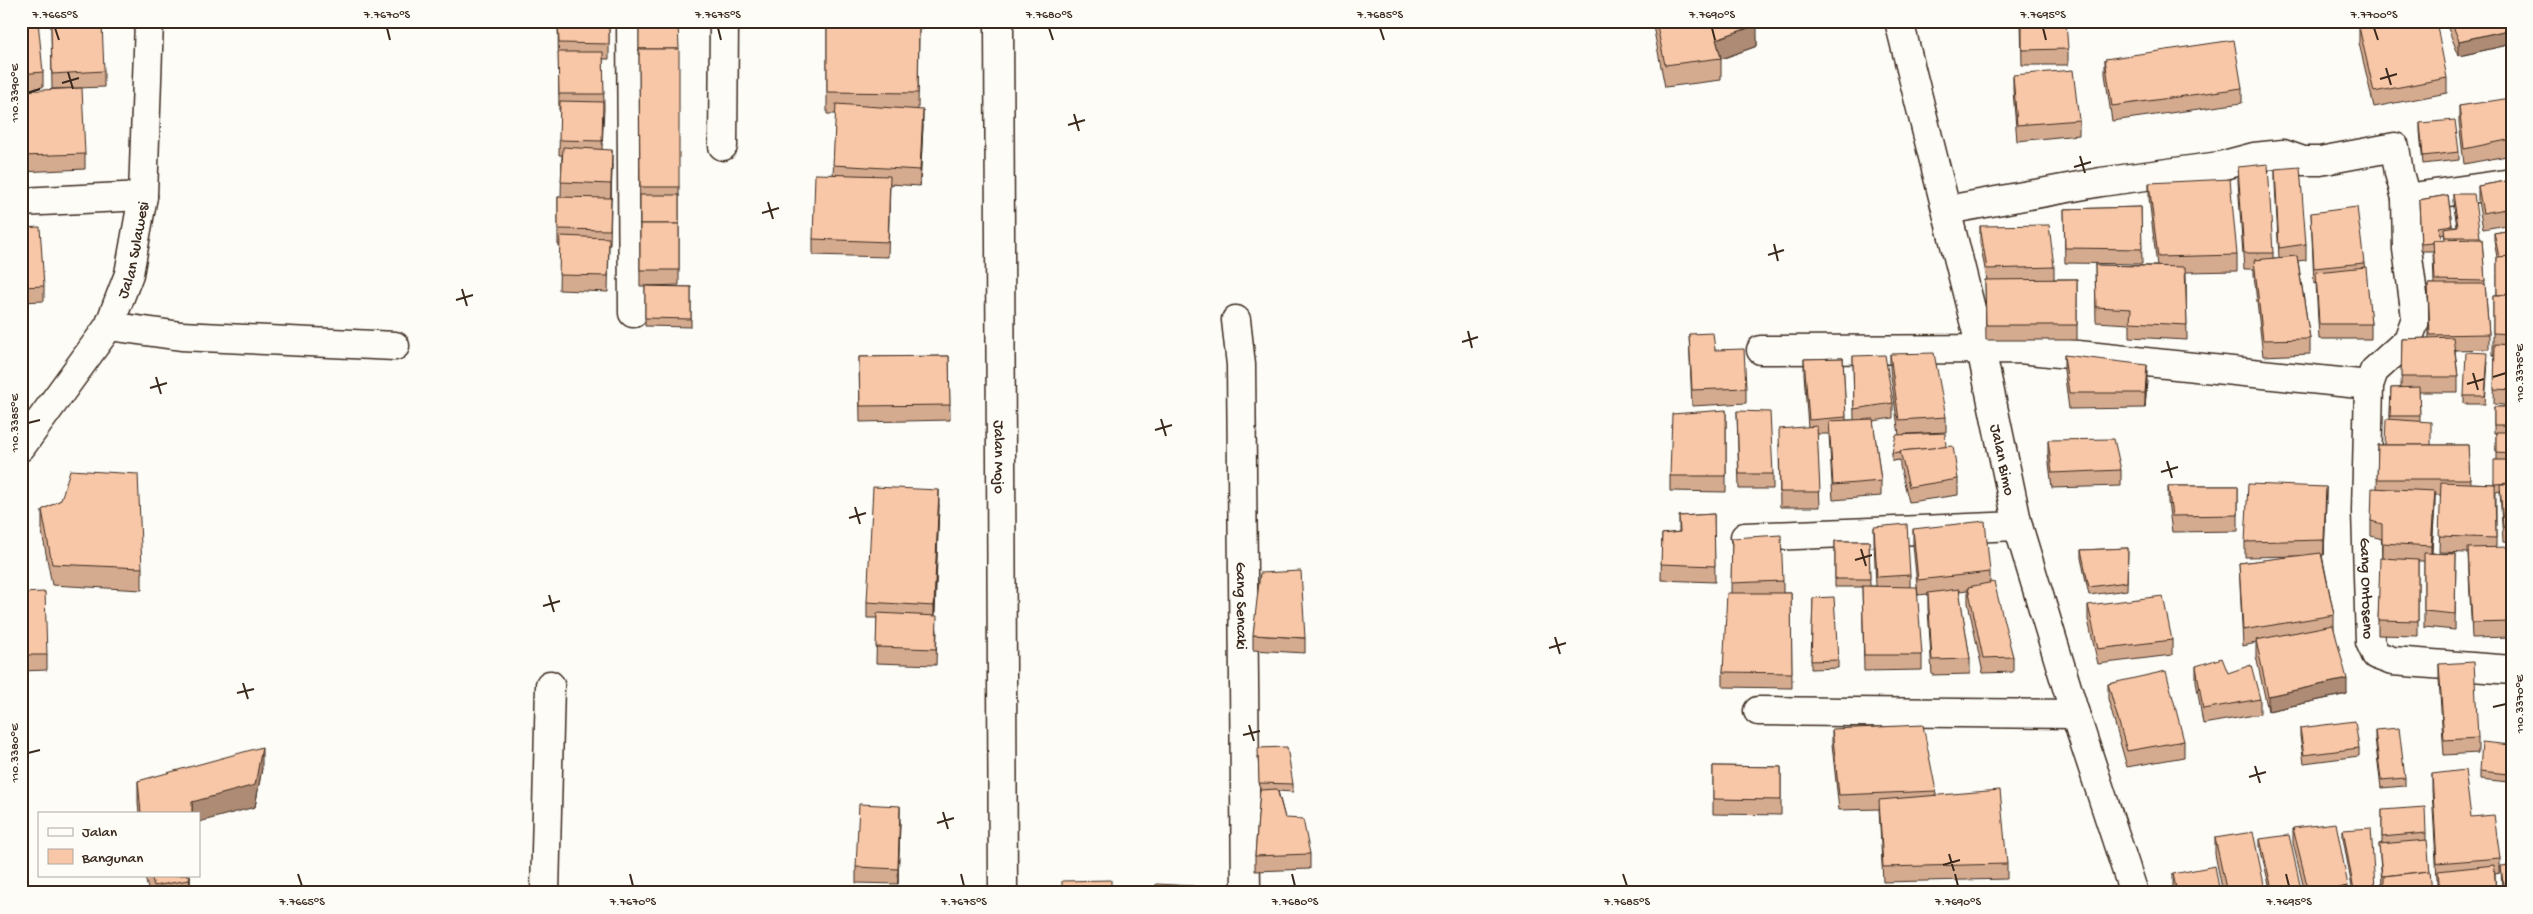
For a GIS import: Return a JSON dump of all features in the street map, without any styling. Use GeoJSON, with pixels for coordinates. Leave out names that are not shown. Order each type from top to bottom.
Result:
{"type":"FeatureCollection","features":[{"type":"Feature","properties":{"kind":"street","name":"Jalan Sulawesi"},"geometry":{"type":"LineString","coordinates":[[21,447],[31,418],[109,326],[129,274],[143,196],[150,21]]}},
{"type":"Feature","properties":{"kind":"street"},"geometry":{"type":"LineString","coordinates":[[631,21],[633,313]]}},
{"type":"Feature","properties":{"kind":"street"},"geometry":{"type":"LineString","coordinates":[[723,146],[724,21]]}},
{"type":"Feature","properties":{"kind":"street","name":"Jalan Mojo"},"geometry":{"type":"LineString","coordinates":[[999,21],[1003,893]]}},
{"type":"Feature","properties":{"kind":"street","name":"Jalan Bimo"},"geometry":{"type":"LineString","coordinates":[[1899,21],[1982,349],[2018,526],[2134,893]]}},
{"type":"Feature","properties":{"kind":"street"},"geometry":{"type":"LineString","coordinates":[[1761,350],[1982,349],[2039,351],[2369,385],[2374,371],[2408,340],[2416,318],[2406,233],[2406,198],[2399,173],[2395,147],[2320,161],[2303,161],[2282,154],[2254,157],[2220,166],[2091,184],[1947,210]]}},
{"type":"Feature","properties":{"kind":"street"},"geometry":{"type":"LineString","coordinates":[[2406,198],[2512,183]]}},
{"type":"Feature","properties":{"kind":"street"},"geometry":{"type":"LineString","coordinates":[[21,202],[143,196]]}},
{"type":"Feature","properties":{"kind":"street","name":"Gang Sencaki"},"geometry":{"type":"LineString","coordinates":[[1236,320],[1241,364],[1246,893]]}},
{"type":"Feature","properties":{"kind":"street"},"geometry":{"type":"LineString","coordinates":[[109,326],[181,336],[395,346]]}},
{"type":"Feature","properties":{"kind":"street","name":"Gang Ontoseno"},"geometry":{"type":"LineString","coordinates":[[2369,385],[2366,511],[2370,642],[2376,655],[2392,661],[2512,670]]}},
{"type":"Feature","properties":{"kind":"street"},"geometry":{"type":"LineString","coordinates":[[1744,538],[2018,526]]}},
{"type":"Feature","properties":{"kind":"street"},"geometry":{"type":"LineString","coordinates":[[545,893],[550,685]]}},
{"type":"Feature","properties":{"kind":"street"},"geometry":{"type":"LineString","coordinates":[[1758,711],[2076,714]]}},
{"type":"Feature","properties":{"kind":"building"},"geometry":{"type":"Polygon","coordinates":[[[21,21],[38,21],[43,72],[21,74],[21,21]]]}},
{"type":"Feature","properties":{"kind":"building"},"geometry":{"type":"Polygon","coordinates":[[[558,21],[609,21],[609,44],[559,43],[558,21]]]}},
{"type":"Feature","properties":{"kind":"building"},"geometry":{"type":"Polygon","coordinates":[[[639,21],[678,21],[679,49],[639,49],[639,21]]]}},
{"type":"Feature","properties":{"kind":"building"},"geometry":{"type":"Polygon","coordinates":[[[827,21],[919,21],[918,93],[827,92],[827,21]]]}},
{"type":"Feature","properties":{"kind":"building"},"geometry":{"type":"Polygon","coordinates":[[[1656,21],[1756,21],[1757,25],[1716,39],[1721,58],[1665,65],[1656,21]]]}},
{"type":"Feature","properties":{"kind":"building"},"geometry":{"type":"Polygon","coordinates":[[[2022,21],[2066,21],[2068,49],[2022,50],[2022,21]]]}},
{"type":"Feature","properties":{"kind":"building"},"geometry":{"type":"Polygon","coordinates":[[[2390,21],[2436,21],[2447,78],[2374,92],[2359,27],[2390,21]]]}},
{"type":"Feature","properties":{"kind":"building"},"geometry":{"type":"Polygon","coordinates":[[[2451,21],[2512,21],[2512,29],[2459,41],[2451,21]]]}},
{"type":"Feature","properties":{"kind":"building"},"geometry":{"type":"Polygon","coordinates":[[[102,23],[104,71],[52,74],[51,25],[102,23]]]}},
{"type":"Feature","properties":{"kind":"building"},"geometry":{"type":"Polygon","coordinates":[[[2234,40],[2242,88],[2112,106],[2105,59],[2234,40]]]}},
{"type":"Feature","properties":{"kind":"building"},"geometry":{"type":"Polygon","coordinates":[[[639,49],[679,49],[679,187],[640,187],[639,49]]]}},
{"type":"Feature","properties":{"kind":"building"},"geometry":{"type":"Polygon","coordinates":[[[558,52],[603,52],[604,94],[559,94],[558,52]]]}},
{"type":"Feature","properties":{"kind":"building"},"geometry":{"type":"Polygon","coordinates":[[[2073,70],[2079,120],[2017,125],[2013,75],[2073,70]]]}},
{"type":"Feature","properties":{"kind":"building"},"geometry":{"type":"Polygon","coordinates":[[[82,88],[85,154],[21,156],[21,91],[82,88]]]}},
{"type":"Feature","properties":{"kind":"building"},"geometry":{"type":"Polygon","coordinates":[[[2511,98],[2512,139],[2464,149],[2459,106],[2511,98]]]}},
{"type":"Feature","properties":{"kind":"building"},"geometry":{"type":"Polygon","coordinates":[[[560,101],[603,102],[602,141],[559,140],[560,101]]]}},
{"type":"Feature","properties":{"kind":"building"},"geometry":{"type":"Polygon","coordinates":[[[836,104],[923,110],[920,170],[833,165],[836,104]]]}},
{"type":"Feature","properties":{"kind":"building"},"geometry":{"type":"Polygon","coordinates":[[[2455,120],[2459,152],[2423,156],[2420,123],[2455,120]]]}},
{"type":"Feature","properties":{"kind":"building"},"geometry":{"type":"Polygon","coordinates":[[[563,147],[612,150],[611,184],[561,182],[563,147]]]}},
{"type":"Feature","properties":{"kind":"building"},"geometry":{"type":"Polygon","coordinates":[[[2268,164],[2273,253],[2244,253],[2238,167],[2268,164]]]}},
{"type":"Feature","properties":{"kind":"building"},"geometry":{"type":"Polygon","coordinates":[[[2300,167],[2306,244],[2279,248],[2275,169],[2300,167]]]}},
{"type":"Feature","properties":{"kind":"building"},"geometry":{"type":"Polygon","coordinates":[[[815,174],[890,176],[888,242],[813,239],[815,174]]]}},
{"type":"Feature","properties":{"kind":"building"},"geometry":{"type":"Polygon","coordinates":[[[2230,179],[2237,255],[2158,257],[2149,183],[2230,179]]]}},
{"type":"Feature","properties":{"kind":"building"},"geometry":{"type":"Polygon","coordinates":[[[2512,180],[2512,208],[2483,213],[2478,186],[2512,180]]]}},
{"type":"Feature","properties":{"kind":"building"},"geometry":{"type":"Polygon","coordinates":[[[2453,194],[2474,194],[2480,237],[2445,237],[2444,228],[2458,226],[2453,194]]]}},
{"type":"Feature","properties":{"kind":"building"},"geometry":{"type":"Polygon","coordinates":[[[640,195],[679,195],[679,224],[640,224],[640,195]]]}},
{"type":"Feature","properties":{"kind":"building"},"geometry":{"type":"Polygon","coordinates":[[[2448,195],[2452,225],[2439,227],[2442,240],[2433,240],[2433,243],[2421,244],[2419,200],[2448,195]]]}},
{"type":"Feature","properties":{"kind":"building"},"geometry":{"type":"Polygon","coordinates":[[[558,197],[611,198],[610,230],[558,229],[558,197]]]}},
{"type":"Feature","properties":{"kind":"building"},"geometry":{"type":"Polygon","coordinates":[[[2141,207],[2142,249],[2065,248],[2064,209],[2141,207]]]}},
{"type":"Feature","properties":{"kind":"building"},"geometry":{"type":"Polygon","coordinates":[[[2357,207],[2364,263],[2314,268],[2311,213],[2357,207]]]}},
{"type":"Feature","properties":{"kind":"building"},"geometry":{"type":"Polygon","coordinates":[[[640,224],[679,224],[679,270],[640,270],[640,224]]]}},
{"type":"Feature","properties":{"kind":"building"},"geometry":{"type":"Polygon","coordinates":[[[2049,225],[2054,267],[1987,269],[1980,226],[2049,225]]]}},
{"type":"Feature","properties":{"kind":"building"},"geometry":{"type":"Polygon","coordinates":[[[40,227],[44,286],[21,287],[21,228],[40,227]]]}},
{"type":"Feature","properties":{"kind":"building"},"geometry":{"type":"Polygon","coordinates":[[[2512,230],[2512,256],[2499,257],[2494,233],[2512,230]]]}},
{"type":"Feature","properties":{"kind":"building"},"geometry":{"type":"Polygon","coordinates":[[[560,236],[609,238],[608,276],[559,275],[560,236]]]}},
{"type":"Feature","properties":{"kind":"building"},"geometry":{"type":"Polygon","coordinates":[[[2482,239],[2485,281],[2435,280],[2433,240],[2482,239]]]}},
{"type":"Feature","properties":{"kind":"building"},"geometry":{"type":"Polygon","coordinates":[[[2297,256],[2310,339],[2263,340],[2254,260],[2297,256]]]}},
{"type":"Feature","properties":{"kind":"building"},"geometry":{"type":"Polygon","coordinates":[[[2512,256],[2512,294],[2497,295],[2497,257],[2512,256]]]}},
{"type":"Feature","properties":{"kind":"building"},"geometry":{"type":"Polygon","coordinates":[[[2095,265],[2185,267],[2187,325],[2130,322],[2131,309],[2096,307],[2095,265]]]}},
{"type":"Feature","properties":{"kind":"building"},"geometry":{"type":"Polygon","coordinates":[[[2366,267],[2371,324],[2319,324],[2316,272],[2366,267]]]}},
{"type":"Feature","properties":{"kind":"building"},"geometry":{"type":"Polygon","coordinates":[[[2077,279],[2077,325],[1986,325],[1985,280],[2077,279]]]}},
{"type":"Feature","properties":{"kind":"building"},"geometry":{"type":"Polygon","coordinates":[[[2428,284],[2485,284],[2489,334],[2430,335],[2428,284]]]}},
{"type":"Feature","properties":{"kind":"building"},"geometry":{"type":"Polygon","coordinates":[[[645,286],[691,287],[691,319],[645,318],[645,286]]]}},
{"type":"Feature","properties":{"kind":"building"},"geometry":{"type":"Polygon","coordinates":[[[2493,295],[2512,295],[2512,334],[2493,333],[2493,295]]]}},
{"type":"Feature","properties":{"kind":"building"},"geometry":{"type":"Polygon","coordinates":[[[1713,333],[1715,350],[1744,349],[1746,388],[1692,390],[1689,334],[1713,333]]]}},
{"type":"Feature","properties":{"kind":"building"},"geometry":{"type":"Polygon","coordinates":[[[2453,337],[2458,377],[2401,377],[2402,339],[2453,337]]]}},
{"type":"Feature","properties":{"kind":"building"},"geometry":{"type":"Polygon","coordinates":[[[2495,344],[2512,345],[2512,390],[2494,389],[2495,344]]]}},
{"type":"Feature","properties":{"kind":"building"},"geometry":{"type":"Polygon","coordinates":[[[2466,352],[2488,353],[2485,396],[2464,396],[2466,352]]]}},
{"type":"Feature","properties":{"kind":"building"},"geometry":{"type":"Polygon","coordinates":[[[1934,353],[1946,417],[1899,420],[1890,354],[1934,353]]]}},
{"type":"Feature","properties":{"kind":"building"},"geometry":{"type":"Polygon","coordinates":[[[1885,355],[1893,403],[1854,409],[1853,356],[1885,355]]]}},
{"type":"Feature","properties":{"kind":"building"},"geometry":{"type":"Polygon","coordinates":[[[2064,355],[2147,365],[2145,393],[2069,393],[2064,355]]]}},
{"type":"Feature","properties":{"kind":"building"},"geometry":{"type":"Polygon","coordinates":[[[949,356],[950,405],[860,406],[859,357],[949,356]]]}},
{"type":"Feature","properties":{"kind":"building"},"geometry":{"type":"Polygon","coordinates":[[[1843,358],[1846,417],[1809,420],[1804,359],[1843,358]]]}},
{"type":"Feature","properties":{"kind":"building"},"geometry":{"type":"Polygon","coordinates":[[[2419,387],[2420,416],[2390,416],[2391,388],[2419,387]]]}},
{"type":"Feature","properties":{"kind":"building"},"geometry":{"type":"Polygon","coordinates":[[[2494,407],[2512,407],[2512,425],[2494,425],[2494,407]]]}},
{"type":"Feature","properties":{"kind":"building"},"geometry":{"type":"Polygon","coordinates":[[[1726,410],[1726,476],[1670,476],[1672,414],[1726,410]]]}},
{"type":"Feature","properties":{"kind":"building"},"geometry":{"type":"Polygon","coordinates":[[[1737,411],[1770,412],[1773,474],[1739,474],[1737,411]]]}},
{"type":"Feature","properties":{"kind":"building"},"geometry":{"type":"Polygon","coordinates":[[[1873,419],[1881,481],[1833,485],[1829,421],[1873,419]]]}},
{"type":"Feature","properties":{"kind":"building"},"geometry":{"type":"Polygon","coordinates":[[[2386,419],[2431,422],[2431,445],[2385,445],[2386,419]]]}},
{"type":"Feature","properties":{"kind":"building"},"geometry":{"type":"Polygon","coordinates":[[[1817,426],[1820,492],[1780,492],[1779,429],[1817,426]]]}},
{"type":"Feature","properties":{"kind":"building"},"geometry":{"type":"Polygon","coordinates":[[[2496,432],[2512,432],[2512,453],[2496,452],[2496,432]]]}},
{"type":"Feature","properties":{"kind":"building"},"geometry":{"type":"Polygon","coordinates":[[[1945,433],[1946,447],[1892,453],[1896,435],[1945,433]]]}},
{"type":"Feature","properties":{"kind":"building"},"geometry":{"type":"Polygon","coordinates":[[[2114,439],[2121,470],[2052,473],[2048,440],[2114,439]]]}},
{"type":"Feature","properties":{"kind":"building"},"geometry":{"type":"Polygon","coordinates":[[[2378,445],[2468,445],[2470,479],[2377,479],[2378,445]]]}},
{"type":"Feature","properties":{"kind":"building"},"geometry":{"type":"Polygon","coordinates":[[[1953,446],[1958,479],[1909,487],[1900,451],[1953,446]]]}},
{"type":"Feature","properties":{"kind":"building"},"geometry":{"type":"Polygon","coordinates":[[[2494,460],[2512,460],[2512,483],[2494,484],[2494,460]]]}},
{"type":"Feature","properties":{"kind":"building"},"geometry":{"type":"Polygon","coordinates":[[[70,470],[138,474],[142,568],[52,564],[42,510],[61,500],[70,470]]]}},
{"type":"Feature","properties":{"kind":"building"},"geometry":{"type":"Polygon","coordinates":[[[2441,482],[2495,484],[2496,538],[2439,536],[2441,482]]]}},
{"type":"Feature","properties":{"kind":"building"},"geometry":{"type":"Polygon","coordinates":[[[2248,484],[2326,487],[2324,540],[2245,542],[2248,484]]]}},
{"type":"Feature","properties":{"kind":"building"},"geometry":{"type":"Polygon","coordinates":[[[2500,484],[2512,484],[2512,528],[2503,527],[2500,484]]]}},
{"type":"Feature","properties":{"kind":"building"},"geometry":{"type":"Polygon","coordinates":[[[2168,486],[2238,486],[2238,515],[2172,516],[2168,486]]]}},
{"type":"Feature","properties":{"kind":"building"},"geometry":{"type":"Polygon","coordinates":[[[873,487],[939,490],[934,606],[867,602],[873,487]]]}},
{"type":"Feature","properties":{"kind":"building"},"geometry":{"type":"Polygon","coordinates":[[[2372,488],[2435,491],[2431,546],[2382,543],[2382,524],[2371,521],[2372,488]]]}},
{"type":"Feature","properties":{"kind":"building"},"geometry":{"type":"Polygon","coordinates":[[[1714,514],[1715,566],[1661,564],[1662,534],[1680,532],[1679,516],[1714,514]]]}},
{"type":"Feature","properties":{"kind":"building"},"geometry":{"type":"Polygon","coordinates":[[[1985,521],[1990,572],[1918,580],[1913,529],[1985,521]]]}},
{"type":"Feature","properties":{"kind":"building"},"geometry":{"type":"Polygon","coordinates":[[[1907,524],[1910,575],[1877,577],[1874,527],[1907,524]]]}},
{"type":"Feature","properties":{"kind":"building"},"geometry":{"type":"Polygon","coordinates":[[[1781,535],[1783,581],[1731,583],[1732,538],[1781,535]]]}},
{"type":"Feature","properties":{"kind":"building"},"geometry":{"type":"Polygon","coordinates":[[[1835,541],[1869,541],[1870,579],[1835,579],[1835,541]]]}},
{"type":"Feature","properties":{"kind":"building"},"geometry":{"type":"Polygon","coordinates":[[[2509,547],[2512,622],[2472,623],[2468,548],[2509,547]]]}},
{"type":"Feature","properties":{"kind":"building"},"geometry":{"type":"Polygon","coordinates":[[[2128,548],[2127,582],[2089,587],[2081,550],[2128,548]]]}},
{"type":"Feature","properties":{"kind":"building"},"geometry":{"type":"Polygon","coordinates":[[[2321,553],[2334,615],[2243,630],[2239,563],[2321,553]]]}},
{"type":"Feature","properties":{"kind":"building"},"geometry":{"type":"Polygon","coordinates":[[[2424,553],[2456,554],[2455,614],[2424,611],[2424,553]]]}},
{"type":"Feature","properties":{"kind":"building"},"geometry":{"type":"Polygon","coordinates":[[[2380,558],[2418,560],[2418,621],[2378,620],[2380,558]]]}},
{"type":"Feature","properties":{"kind":"building"},"geometry":{"type":"Polygon","coordinates":[[[1301,571],[1305,638],[1253,635],[1260,573],[1301,571]]]}},
{"type":"Feature","properties":{"kind":"building"},"geometry":{"type":"Polygon","coordinates":[[[1994,582],[2013,657],[1983,658],[1968,587],[1994,582]]]}},
{"type":"Feature","properties":{"kind":"building"},"geometry":{"type":"Polygon","coordinates":[[[1862,586],[1917,587],[1922,655],[1864,655],[1862,586]]]}},
{"type":"Feature","properties":{"kind":"building"},"geometry":{"type":"Polygon","coordinates":[[[1959,589],[1970,659],[1932,660],[1928,593],[1959,589]]]}},
{"type":"Feature","properties":{"kind":"building"},"geometry":{"type":"Polygon","coordinates":[[[45,592],[47,655],[21,655],[21,593],[45,592]]]}},
{"type":"Feature","properties":{"kind":"building"},"geometry":{"type":"Polygon","coordinates":[[[1727,593],[1791,593],[1792,673],[1723,672],[1727,593]]]}},
{"type":"Feature","properties":{"kind":"building"},"geometry":{"type":"Polygon","coordinates":[[[2163,596],[2172,640],[2098,649],[2088,605],[2163,596]]]}},
{"type":"Feature","properties":{"kind":"building"},"geometry":{"type":"Polygon","coordinates":[[[1834,597],[1838,660],[1811,661],[1813,598],[1834,597]]]}},
{"type":"Feature","properties":{"kind":"building"},"geometry":{"type":"Polygon","coordinates":[[[877,613],[937,616],[936,649],[876,647],[877,613]]]}},
{"type":"Feature","properties":{"kind":"building"},"geometry":{"type":"Polygon","coordinates":[[[2333,625],[2347,679],[2268,696],[2256,640],[2333,625]]]}},
{"type":"Feature","properties":{"kind":"building"},"geometry":{"type":"Polygon","coordinates":[[[2222,658],[2228,673],[2251,665],[2260,699],[2203,709],[2196,666],[2222,658]]]}},
{"type":"Feature","properties":{"kind":"building"},"geometry":{"type":"Polygon","coordinates":[[[2474,662],[2478,738],[2444,740],[2439,664],[2474,662]]]}},
{"type":"Feature","properties":{"kind":"building"},"geometry":{"type":"Polygon","coordinates":[[[2166,671],[2184,741],[2127,751],[2108,684],[2166,671]]]}},
{"type":"Feature","properties":{"kind":"building"},"geometry":{"type":"Polygon","coordinates":[[[2355,721],[2359,748],[2304,755],[2300,728],[2355,721]]]}},
{"type":"Feature","properties":{"kind":"building"},"geometry":{"type":"Polygon","coordinates":[[[1923,725],[1936,791],[1839,795],[1832,729],[1923,725]]]}},
{"type":"Feature","properties":{"kind":"building"},"geometry":{"type":"Polygon","coordinates":[[[2399,728],[2405,778],[2381,780],[2375,730],[2399,728]]]}},
{"type":"Feature","properties":{"kind":"building"},"geometry":{"type":"Polygon","coordinates":[[[2482,742],[2511,745],[2508,774],[2480,771],[2482,742]]]}},
{"type":"Feature","properties":{"kind":"building"},"geometry":{"type":"Polygon","coordinates":[[[262,747],[255,785],[192,802],[192,812],[141,812],[138,781],[262,747]]]}},
{"type":"Feature","properties":{"kind":"building"},"geometry":{"type":"Polygon","coordinates":[[[1287,747],[1293,784],[1259,783],[1258,748],[1287,747]]]}},
{"type":"Feature","properties":{"kind":"building"},"geometry":{"type":"Polygon","coordinates":[[[1713,766],[1781,767],[1781,800],[1713,799],[1713,766]]]}},
{"type":"Feature","properties":{"kind":"building"},"geometry":{"type":"Polygon","coordinates":[[[2465,770],[2471,817],[2494,815],[2500,858],[2437,863],[2432,774],[2465,770]]]}},
{"type":"Feature","properties":{"kind":"building"},"geometry":{"type":"Polygon","coordinates":[[[1277,789],[1285,818],[1303,819],[1310,854],[1255,856],[1260,790],[1277,789]]]}},
{"type":"Feature","properties":{"kind":"building"},"geometry":{"type":"Polygon","coordinates":[[[2000,790],[2007,864],[1883,867],[1879,800],[2000,790]]]}},
{"type":"Feature","properties":{"kind":"building"},"geometry":{"type":"Polygon","coordinates":[[[859,804],[900,806],[898,869],[856,867],[859,804]]]}},
{"type":"Feature","properties":{"kind":"building"},"geometry":{"type":"Polygon","coordinates":[[[2425,807],[2426,833],[2382,837],[2382,810],[2425,807]]]}},
{"type":"Feature","properties":{"kind":"building"},"geometry":{"type":"Polygon","coordinates":[[[2336,823],[2348,886],[2309,893],[2293,828],[2336,823]]]}},
{"type":"Feature","properties":{"kind":"building"},"geometry":{"type":"Polygon","coordinates":[[[2371,828],[2375,888],[2354,891],[2343,830],[2371,828]]]}},
{"type":"Feature","properties":{"kind":"building"},"geometry":{"type":"Polygon","coordinates":[[[2253,832],[2265,889],[2227,893],[2215,838],[2253,832]]]}},
{"type":"Feature","properties":{"kind":"building"},"geometry":{"type":"Polygon","coordinates":[[[2289,835],[2301,889],[2273,893],[2260,839],[2289,835]]]}},
{"type":"Feature","properties":{"kind":"building"},"geometry":{"type":"Polygon","coordinates":[[[2427,840],[2430,871],[2382,876],[2379,844],[2427,840]]]}},
{"type":"Feature","properties":{"kind":"building"},"geometry":{"type":"Polygon","coordinates":[[[2494,865],[2496,893],[2440,893],[2438,871],[2494,865]]]}},
{"type":"Feature","properties":{"kind":"building"},"geometry":{"type":"Polygon","coordinates":[[[2512,865],[2512,893],[2504,893],[2501,866],[2512,865]]]}},
{"type":"Feature","properties":{"kind":"building"},"geometry":{"type":"Polygon","coordinates":[[[2215,866],[2220,893],[2177,893],[2173,874],[2215,866]]]}},
{"type":"Feature","properties":{"kind":"building"},"geometry":{"type":"Polygon","coordinates":[[[2430,871],[2432,893],[2384,893],[2384,876],[2430,871]]]}},
{"type":"Feature","properties":{"kind":"building"},"geometry":{"type":"Polygon","coordinates":[[[151,876],[190,876],[189,880],[154,886],[151,876]]]}},
{"type":"Feature","properties":{"kind":"building"},"geometry":{"type":"Polygon","coordinates":[[[1111,880],[1111,893],[1062,893],[1062,881],[1111,880]]]}},
{"type":"Feature","properties":{"kind":"building"},"geometry":{"type":"Polygon","coordinates":[[[1156,884],[1194,886],[1194,893],[1156,893],[1156,884]]]}}]}
